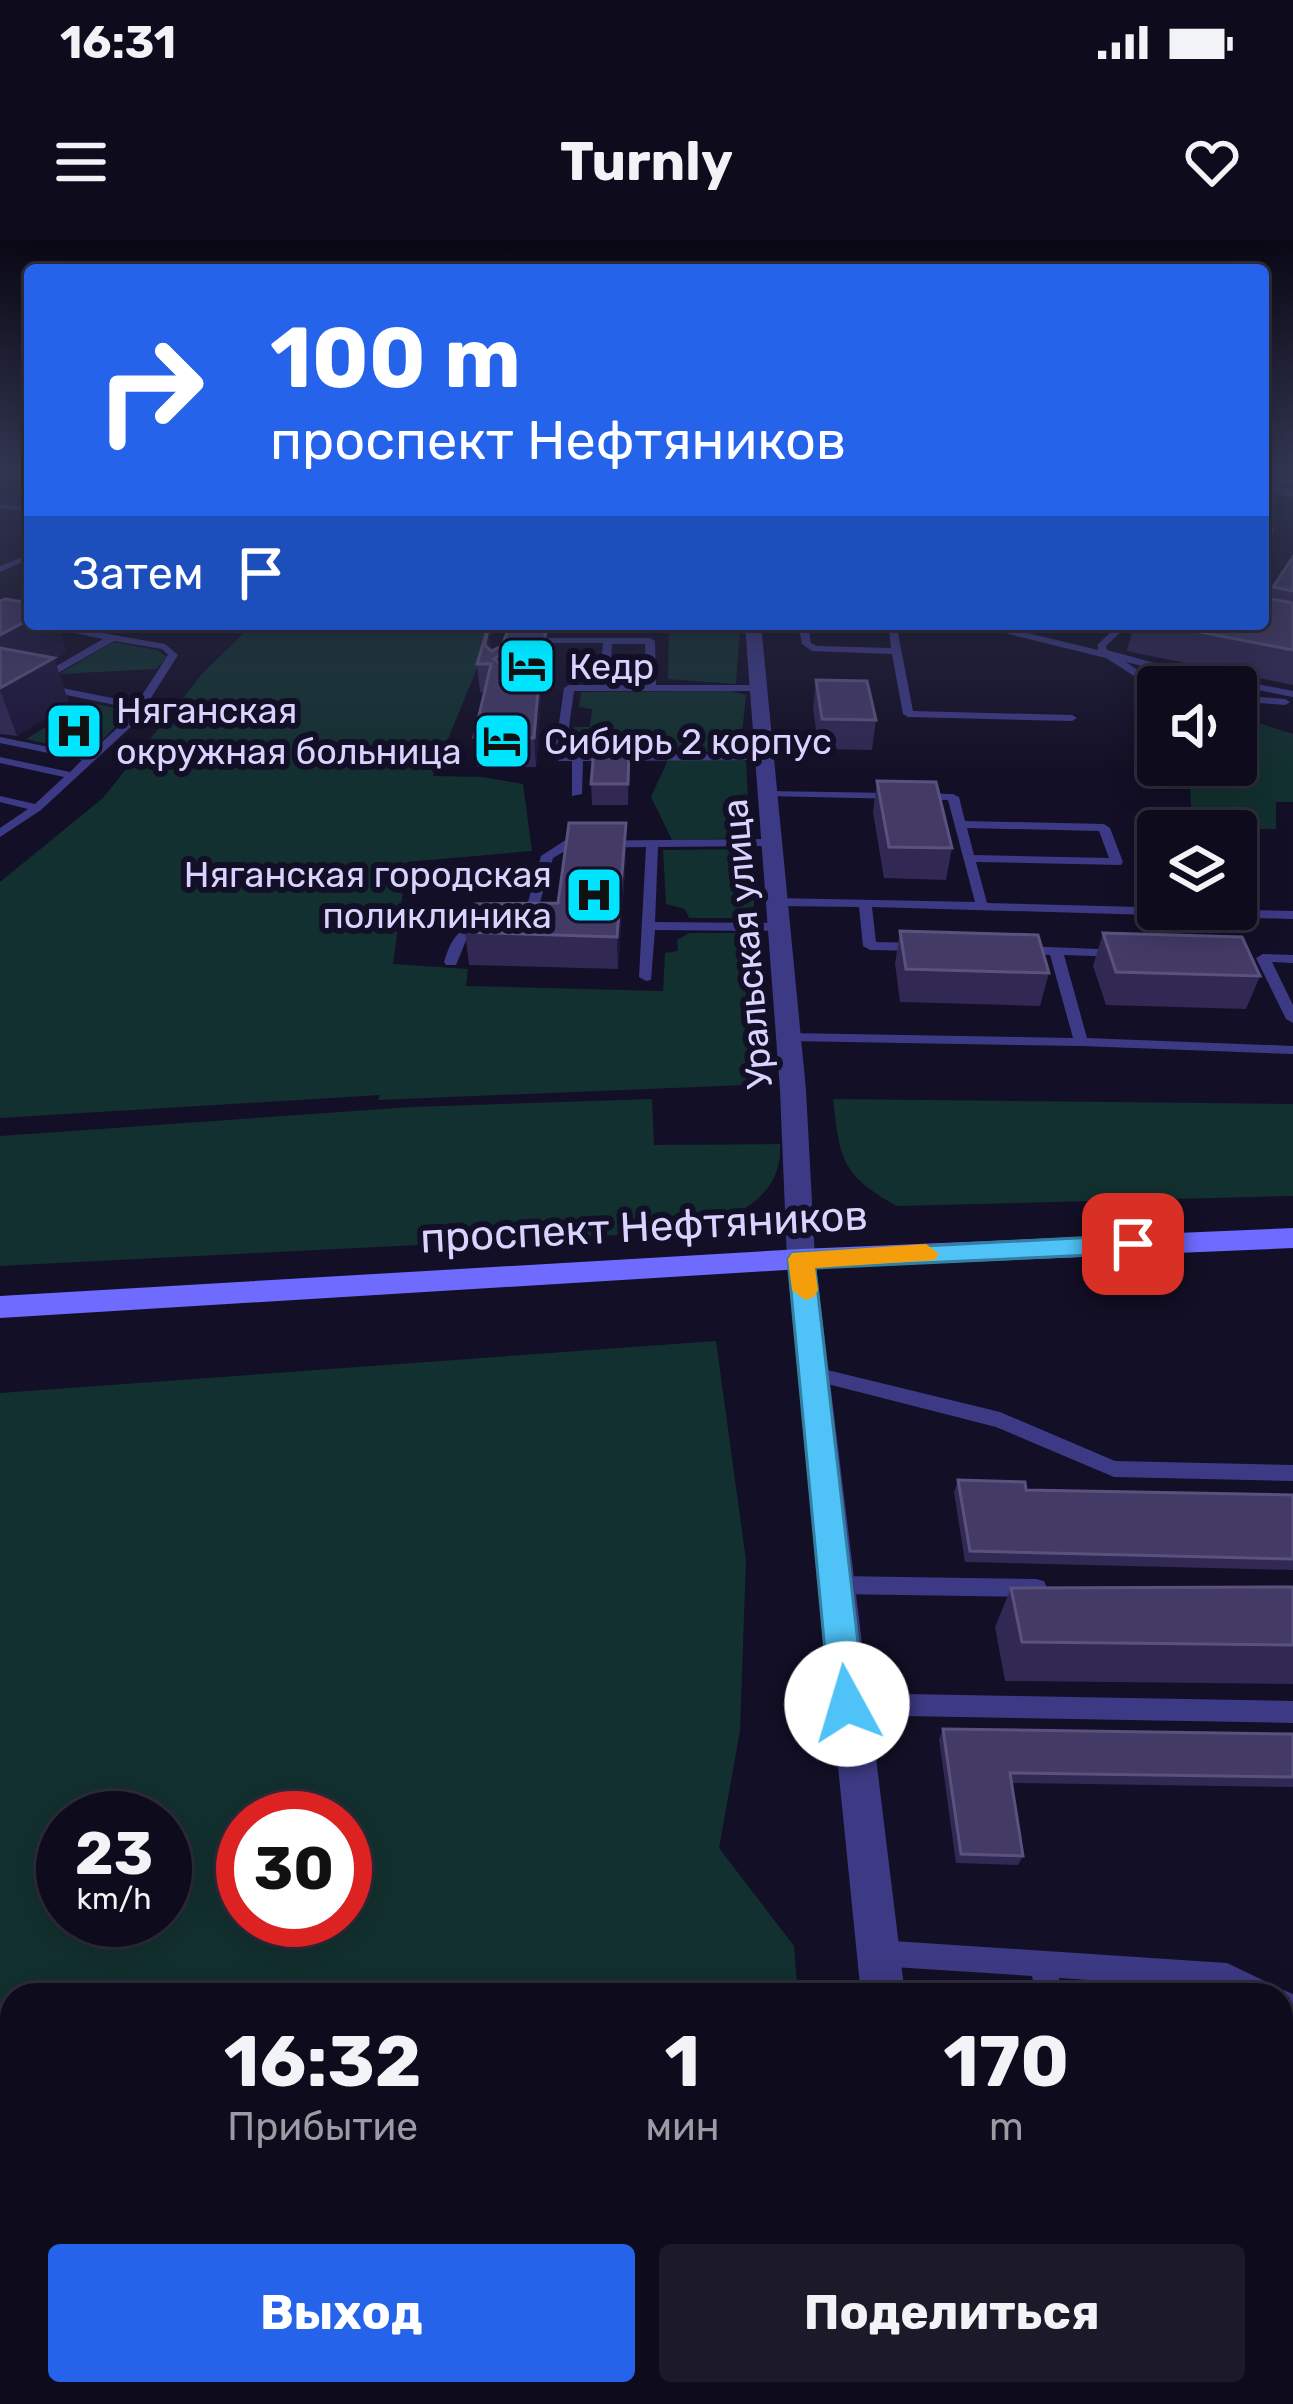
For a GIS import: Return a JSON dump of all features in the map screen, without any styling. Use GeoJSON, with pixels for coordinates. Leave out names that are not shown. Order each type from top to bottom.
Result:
{"type":"FeatureCollection","features":[{"type":"Feature","properties":{"kind":"main road","name":"проспект Нефтяников"},"geometry":{"type":"LineString","coordinates":[[0,1306],[801,1259],[1293,1238]]}},
{"type":"Feature","properties":{"kind":"street","name":"Уральская улица"},"geometry":{"type":"LineString","coordinates":[[754,630],[788,1037],[801,1259],[882,1983]]}},
{"type":"Feature","properties":{"kind":"lane"},"geometry":{"type":"LineString","coordinates":[[0,832],[7,822],[37,808],[93,759],[140,707],[172,650],[69,630]]}},
{"type":"Feature","properties":{"kind":"lane"},"geometry":{"type":"LineString","coordinates":[[804,630],[807,644],[815,649],[897,652]]}},
{"type":"Feature","properties":{"kind":"lane"},"geometry":{"type":"LineString","coordinates":[[891,630],[908,714],[1072,718]]}},
{"type":"Feature","properties":{"kind":"lane"},"geometry":{"type":"LineString","coordinates":[[1005,630],[1157,666]]}},
{"type":"Feature","properties":{"kind":"lane"},"geometry":{"type":"LineString","coordinates":[[1117,630],[1101,646],[1137,674]]}},
{"type":"Feature","properties":{"kind":"lane"},"geometry":{"type":"LineString","coordinates":[[113,638],[44,677],[42,687],[140,707]]}},
{"type":"Feature","properties":{"kind":"lane"},"geometry":{"type":"LineString","coordinates":[[506,640],[650,641],[651,688]]}},
{"type":"Feature","properties":{"kind":"lane"},"geometry":{"type":"LineString","coordinates":[[604,688],[608,641]]}},
{"type":"Feature","properties":{"kind":"lane"},"geometry":{"type":"LineString","coordinates":[[548,688],[759,688]]}},
{"type":"Feature","properties":{"kind":"lane"},"geometry":{"type":"LineString","coordinates":[[569,688],[559,758],[764,757]]}},
{"type":"Feature","properties":{"kind":"lane"},"geometry":{"type":"LineString","coordinates":[[1257,689],[1293,698]]}},
{"type":"Feature","properties":{"kind":"lane"},"geometry":{"type":"LineString","coordinates":[[1257,698],[1293,698]]}},
{"type":"Feature","properties":{"kind":"lane"},"geometry":{"type":"LineString","coordinates":[[0,740],[93,759]]}},
{"type":"Feature","properties":{"kind":"lane"},"geometry":{"type":"LineString","coordinates":[[576,794],[578,758]]}},
{"type":"Feature","properties":{"kind":"lane"},"geometry":{"type":"LineString","coordinates":[[0,760],[73,776]]}},
{"type":"Feature","properties":{"kind":"lane"},"geometry":{"type":"LineString","coordinates":[[768,794],[953,797],[982,906]]}},
{"type":"Feature","properties":{"kind":"lane"},"geometry":{"type":"LineString","coordinates":[[0,799],[37,808]]}},
{"type":"Feature","properties":{"kind":"lane"},"geometry":{"type":"LineString","coordinates":[[960,824],[1104,828],[1117,862],[969,858]]}},
{"type":"Feature","properties":{"kind":"lane"},"geometry":{"type":"LineString","coordinates":[[451,962],[458,936],[470,927],[531,922],[547,856],[554,849],[568,844],[772,843]]}},
{"type":"Feature","properties":{"kind":"lane"},"geometry":{"type":"LineString","coordinates":[[646,977],[652,845]]}},
{"type":"Feature","properties":{"kind":"lane"},"geometry":{"type":"LineString","coordinates":[[776,902],[1293,914]]}},
{"type":"Feature","properties":{"kind":"lane"},"geometry":{"type":"LineString","coordinates":[[865,903],[870,946],[940,947]]}},
{"type":"Feature","properties":{"kind":"lane"},"geometry":{"type":"LineString","coordinates":[[649,926],[778,927]]}},
{"type":"Feature","properties":{"kind":"lane"},"geometry":{"type":"LineString","coordinates":[[1009,950],[1148,954]]}},
{"type":"Feature","properties":{"kind":"lane"},"geometry":{"type":"LineString","coordinates":[[1056,951],[1081,1042]]}},
{"type":"Feature","properties":{"kind":"lane"},"geometry":{"type":"LineString","coordinates":[[1240,957],[1293,958]]}},
{"type":"Feature","properties":{"kind":"lane"},"geometry":{"type":"LineString","coordinates":[[1263,958],[1293,1019]]}},
{"type":"Feature","properties":{"kind":"lane"},"geometry":{"type":"LineString","coordinates":[[788,1037],[1293,1050]]}},
{"type":"Feature","properties":{"kind":"lane"},"geometry":{"type":"LineString","coordinates":[[815,1374],[1000,1420],[1114,1469],[1293,1473]]}},
{"type":"Feature","properties":{"kind":"lane"},"geometry":{"type":"LineString","coordinates":[[835,1585],[1064,1588]]}},
{"type":"Feature","properties":{"kind":"lane"},"geometry":{"type":"LineString","coordinates":[[847,1704],[1293,1712]]}},
{"type":"Feature","properties":{"kind":"lane"},"geometry":{"type":"LineString","coordinates":[[878,1953],[1227,1976],[1242,1983]]}},
{"type":"Feature","properties":{"kind":"lane"},"geometry":{"type":"LineString","coordinates":[[1043,1964],[1047,1983]]}},
{"type":"Feature","properties":{"kind":"green space"},"geometry":{"type":"Polygon","coordinates":[[[247,630],[493,630],[433,776],[523,784],[532,851],[407,862],[393,964],[468,969],[466,986],[663,991],[665,953],[678,951],[677,940],[689,933],[758,933],[770,1084],[378,1100],[380,1095],[0,1118],[0,882],[103,798],[202,674],[247,630]]]}},
{"type":"Feature","properties":{"kind":"green space"},"geometry":{"type":"Polygon","coordinates":[[[669,630],[740,630],[736,684],[668,679],[669,630]]]}},
{"type":"Feature","properties":{"kind":"green space"},"geometry":{"type":"Polygon","coordinates":[[[113,642],[157,650],[167,657],[156,669],[59,674],[113,642]]]}},
{"type":"Feature","properties":{"kind":"green space"},"geometry":{"type":"Polygon","coordinates":[[[731,691],[746,695],[740,752],[571,753],[574,727],[590,727],[592,709],[579,707],[581,692],[731,691]]]}},
{"type":"Feature","properties":{"kind":"green space"},"geometry":{"type":"Polygon","coordinates":[[[87,702],[130,711],[85,749],[26,739],[87,702]]]}},
{"type":"Feature","properties":{"kind":"green space"},"geometry":{"type":"Polygon","coordinates":[[[1257,723],[1293,734],[1293,802],[1276,802],[1276,829],[1257,829],[1257,810],[1192,810],[1190,786],[1257,786],[1257,723]]]}},
{"type":"Feature","properties":{"kind":"green space"},"geometry":{"type":"Polygon","coordinates":[[[668,760],[746,761],[750,838],[672,840],[651,797],[668,760]]]}},
{"type":"Feature","properties":{"kind":"green space"},"geometry":{"type":"Polygon","coordinates":[[[663,850],[754,852],[754,918],[689,918],[685,909],[666,904],[663,850]]]}},
{"type":"Feature","properties":{"kind":"green space"},"geometry":{"type":"Polygon","coordinates":[[[652,1099],[654,1145],[780,1144],[770,1185],[756,1200],[720,1220],[656,1233],[0,1266],[0,1136],[412,1107],[652,1099]]]}},
{"type":"Feature","properties":{"kind":"green space"},"geometry":{"type":"Polygon","coordinates":[[[833,1099],[1293,1104],[1293,1196],[897,1206],[864,1185],[847,1163],[833,1099]]]}},
{"type":"Feature","properties":{"kind":"green space"},"geometry":{"type":"Polygon","coordinates":[[[716,1341],[746,1560],[740,1731],[719,1848],[794,1946],[797,1983],[0,1983],[0,1393],[716,1341]]]}},
{"type":"Feature","properties":{"kind":"building"},"geometry":{"type":"Polygon","coordinates":[[[1282,573],[1293,573],[1293,591],[1273,587],[1282,573]]]}},
{"type":"Feature","properties":{"kind":"building"},"geometry":{"type":"Polygon","coordinates":[[[1269,599],[1293,603],[1293,650],[1190,630],[1269,630],[1269,599]]]}},
{"type":"Feature","properties":{"kind":"building"},"geometry":{"type":"Polygon","coordinates":[[[0,601],[24,602],[24,622],[0,635],[0,601]]]}},
{"type":"Feature","properties":{"kind":"building"},"geometry":{"type":"Polygon","coordinates":[[[487,630],[485,645],[491,651],[502,646],[508,630],[546,630],[542,653],[504,653],[494,659],[504,667],[540,667],[534,738],[474,737],[491,664],[477,664],[487,630]]]}},
{"type":"Feature","properties":{"kind":"building"},"geometry":{"type":"Polygon","coordinates":[[[0,648],[54,658],[0,688],[0,648]]]}},
{"type":"Feature","properties":{"kind":"building"},"geometry":{"type":"Polygon","coordinates":[[[816,680],[867,681],[876,720],[822,719],[816,680]]]}},
{"type":"Feature","properties":{"kind":"building"},"geometry":{"type":"Polygon","coordinates":[[[594,749],[629,749],[628,784],[591,784],[594,749]]]}},
{"type":"Feature","properties":{"kind":"building"},"geometry":{"type":"Polygon","coordinates":[[[877,781],[936,782],[952,848],[889,847],[877,781]]]}},
{"type":"Feature","properties":{"kind":"building"},"geometry":{"type":"Polygon","coordinates":[[[569,823],[626,823],[617,937],[465,932],[475,904],[558,903],[569,823]]]}},
{"type":"Feature","properties":{"kind":"building"},"geometry":{"type":"Polygon","coordinates":[[[900,931],[1038,935],[1049,973],[906,969],[900,931]]]}},
{"type":"Feature","properties":{"kind":"building"},"geometry":{"type":"Polygon","coordinates":[[[1103,933],[1242,937],[1260,976],[1116,972],[1103,933]]]}},
{"type":"Feature","properties":{"kind":"building"},"geometry":{"type":"Polygon","coordinates":[[[958,1480],[1025,1482],[1026,1490],[1293,1495],[1293,1559],[970,1551],[958,1480]]]}},
{"type":"Feature","properties":{"kind":"building"},"geometry":{"type":"Polygon","coordinates":[[[1293,1587],[1293,1645],[1022,1642],[1011,1588],[1293,1587]]]}},
{"type":"Feature","properties":{"kind":"building"},"geometry":{"type":"Polygon","coordinates":[[[943,1729],[1293,1734],[1293,1777],[1010,1773],[1023,1856],[961,1854],[943,1729]]]}},
{"type":"Feature","properties":{"kind":"slow traffic"},"geometry":{"type":"LineString","coordinates":[[805,1290],[801,1259],[926,1254]]}},
{"type":"Feature","properties":{"kind":"place","name":"Кедр"},"geometry":{"type":"Point","coordinates":[527,666]}},
{"type":"Feature","properties":{"kind":"place","name":"Няганская окружная больница"},"geometry":{"type":"Point","coordinates":[74,731]}},
{"type":"Feature","properties":{"kind":"place","name":"Сибирь 2 корпус"},"geometry":{"type":"Point","coordinates":[502,741]}},
{"type":"Feature","properties":{"kind":"place","name":"Няганская городская поликлиника"},"geometry":{"type":"Point","coordinates":[594,895]}},
{"type":"Feature","properties":{"kind":"route"},"geometry":{"type":"LineString","coordinates":[[847,1704],[801,1259],[1133,1244]]}}]}
